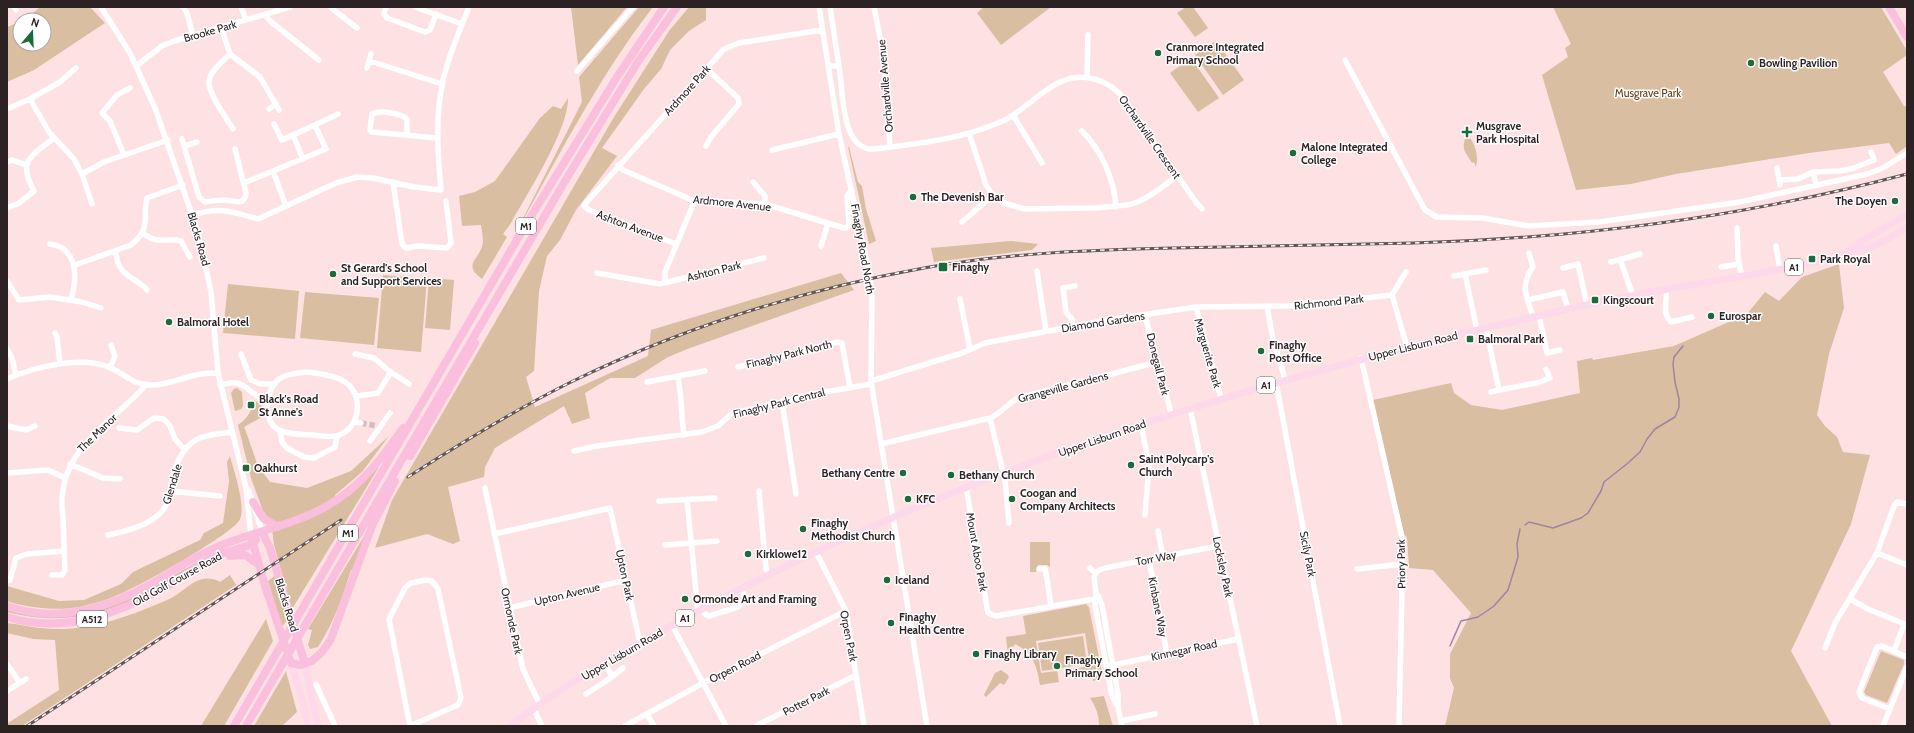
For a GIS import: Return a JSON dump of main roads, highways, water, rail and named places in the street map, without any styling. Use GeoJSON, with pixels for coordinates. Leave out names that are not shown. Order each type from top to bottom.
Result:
{"type":"FeatureCollection","features":[{"type":"Feature","properties":{"kind":"highway","name":"M1"},"geometry":{"type":"LineString","coordinates":[[234,726],[556,175],[617,77],[664,7]]}},
{"type":"Feature","properties":{"kind":"highway","name":"M1"},"geometry":{"type":"LineString","coordinates":[[246,726],[511,270],[622,88],[677,7]]}},
{"type":"Feature","properties":{"kind":"highway"},"geometry":{"type":"LineString","coordinates":[[1889,7],[1907,37]]}},
{"type":"Feature","properties":{"kind":"highway"},"geometry":{"type":"LineString","coordinates":[[291,663],[305,664],[318,657],[331,639],[378,514],[391,487],[464,365],[491,315],[511,270]]}},
{"type":"Feature","properties":{"kind":"highway","name":"Old Golf Course Road"},"geometry":{"type":"LineString","coordinates":[[7,617],[52,623],[94,618],[117,611],[147,597],[220,555],[252,540],[262,532],[278,527],[328,505],[358,483],[378,461],[424,400]]}},
{"type":"Feature","properties":{"kind":"highway"},"geometry":{"type":"LineString","coordinates":[[253,502],[263,518],[278,527]]}},
{"type":"Feature","properties":{"kind":"highway","name":"Blacks Road"},"geometry":{"type":"LineString","coordinates":[[262,532],[271,552],[305,664]]}},
{"type":"Feature","properties":{"kind":"highway","name":"Old Golf Course Road"},"geometry":{"type":"LineString","coordinates":[[7,606],[24,611],[52,614],[78,612],[101,606],[141,590],[195,557],[215,548],[252,540]]}},
{"type":"Feature","properties":{"kind":"highway","name":"Blacks Road"},"geometry":{"type":"LineString","coordinates":[[252,540],[258,565],[291,663]]}},
{"type":"Feature","properties":{"kind":"highway","name":"A512"},"geometry":{"type":"LineString","coordinates":[[201,565],[220,558],[240,554],[247,556],[258,565]]}},
{"type":"Feature","properties":{"kind":"main road","name":"A1"},"geometry":{"type":"LineString","coordinates":[[1845,253],[1855,245],[1891,226],[1907,214]]}},
{"type":"Feature","properties":{"kind":"main road","name":"A1"},"geometry":{"type":"LineString","coordinates":[[1891,226],[1896,227],[1907,220]]}},
{"type":"Feature","properties":{"kind":"main road","name":"A1"},"geometry":{"type":"LineString","coordinates":[[1845,253],[1858,252],[1871,247],[1907,227]]}},
{"type":"Feature","properties":{"kind":"main road","name":"Upper Lisburn Road"},"geometry":{"type":"LineString","coordinates":[[510,726],[604,664],[672,625],[742,588],[893,517],[1002,472],[1221,398],[1361,358],[1568,309],[1780,270],[1845,253]]}},
{"type":"Feature","properties":{"kind":"main road","name":"Blacks Road"},"geometry":{"type":"LineString","coordinates":[[291,663],[303,702],[308,726]]}},
{"type":"Feature","properties":{"kind":"main road","name":"Blacks Road"},"geometry":{"type":"LineString","coordinates":[[305,664],[318,726]]}},
{"type":"Feature","properties":{"kind":"waterway"},"geometry":{"type":"LineString","coordinates":[[1525,525],[1529,522],[1553,528],[1581,518],[1588,513],[1601,491],[1604,482],[1640,452],[1647,439],[1655,429],[1675,417],[1679,407],[1679,399],[1673,364],[1674,357],[1683,346]]}},
{"type":"Feature","properties":{"kind":"waterway"},"geometry":{"type":"LineString","coordinates":[[1450,646],[1461,621],[1478,617],[1494,606],[1508,590],[1518,557],[1517,544],[1520,529]]}},
{"type":"Feature","properties":{"kind":"tunnel"},"geometry":{"type":"LineString","coordinates":[[361,423],[378,426]]}},
{"type":"Feature","properties":{"kind":"railway"},"geometry":{"type":"LineString","coordinates":[[408,477],[507,416],[569,383],[611,363],[698,328],[743,313],[878,277],[955,263],[1048,253],[1142,249],[1414,243],[1539,236],[1601,230],[1662,223],[1785,202],[1907,174]]}},
{"type":"Feature","properties":{"kind":"railway"},"geometry":{"type":"LineString","coordinates":[[27,726],[341,520]]}},
{"type":"Feature","properties":{"kind":"place","name":"Cranmore Integrated Primary School"},"geometry":{"type":"Point","coordinates":[1158,53]}},
{"type":"Feature","properties":{"kind":"place","name":"Bowling Pavilion"},"geometry":{"type":"Point","coordinates":[1751,63]}},
{"type":"Feature","properties":{"kind":"place","name":"Musgrave Park Hospital"},"geometry":{"type":"Point","coordinates":[1467,132]}},
{"type":"Feature","properties":{"kind":"place","name":"Malone Integrated College"},"geometry":{"type":"Point","coordinates":[1293,153]}},
{"type":"Feature","properties":{"kind":"place","name":"The Devenish Bar"},"geometry":{"type":"Point","coordinates":[913,197]}},
{"type":"Feature","properties":{"kind":"place","name":"The Doyen"},"geometry":{"type":"Point","coordinates":[1895,201]}},
{"type":"Feature","properties":{"kind":"place","name":"Park Royal"},"geometry":{"type":"Point","coordinates":[1812,259]}},
{"type":"Feature","properties":{"kind":"place","name":"Finaghy"},"geometry":{"type":"Point","coordinates":[943,267]}},
{"type":"Feature","properties":{"kind":"place","name":"St Gerard's School and Support Services"},"geometry":{"type":"Point","coordinates":[333,274]}},
{"type":"Feature","properties":{"kind":"place","name":"Kingscourt"},"geometry":{"type":"Point","coordinates":[1595,300]}},
{"type":"Feature","properties":{"kind":"place","name":"Eurospar"},"geometry":{"type":"Point","coordinates":[1711,316]}},
{"type":"Feature","properties":{"kind":"place","name":"Balmoral Hotel"},"geometry":{"type":"Point","coordinates":[169,322]}},
{"type":"Feature","properties":{"kind":"place","name":"Balmoral Park"},"geometry":{"type":"Point","coordinates":[1470,339]}},
{"type":"Feature","properties":{"kind":"place","name":"Finaghy Post Office"},"geometry":{"type":"Point","coordinates":[1261,351]}},
{"type":"Feature","properties":{"kind":"place","name":"Black's Road St Anne's"},"geometry":{"type":"Point","coordinates":[251,405]}},
{"type":"Feature","properties":{"kind":"place","name":"Saint Polycarp's Church"},"geometry":{"type":"Point","coordinates":[1131,465]}},
{"type":"Feature","properties":{"kind":"place","name":"Oakhurst"},"geometry":{"type":"Point","coordinates":[246,468]}},
{"type":"Feature","properties":{"kind":"place","name":"Bethany Centre"},"geometry":{"type":"Point","coordinates":[903,473]}},
{"type":"Feature","properties":{"kind":"place","name":"Bethany Church"},"geometry":{"type":"Point","coordinates":[951,475]}},
{"type":"Feature","properties":{"kind":"place","name":"KFC"},"geometry":{"type":"Point","coordinates":[908,499]}},
{"type":"Feature","properties":{"kind":"place","name":"Coogan and Company Architects"},"geometry":{"type":"Point","coordinates":[1012,499]}},
{"type":"Feature","properties":{"kind":"place","name":"Finaghy Methodist Church"},"geometry":{"type":"Point","coordinates":[803,529]}},
{"type":"Feature","properties":{"kind":"place","name":"Kirklowe12"},"geometry":{"type":"Point","coordinates":[748,554]}},
{"type":"Feature","properties":{"kind":"place","name":"Iceland"},"geometry":{"type":"Point","coordinates":[887,580]}},
{"type":"Feature","properties":{"kind":"place","name":"Ormonde Art and Framing"},"geometry":{"type":"Point","coordinates":[685,599]}},
{"type":"Feature","properties":{"kind":"place","name":"Finaghy Health Centre"},"geometry":{"type":"Point","coordinates":[891,623]}},
{"type":"Feature","properties":{"kind":"place","name":"Finaghy Library"},"geometry":{"type":"Point","coordinates":[976,654]}},
{"type":"Feature","properties":{"kind":"place","name":"Finaghy Primary School"},"geometry":{"type":"Point","coordinates":[1057,666]}},
{"type":"Feature","properties":{"kind":"park label","name":"Musgrave Park"},"geometry":{"type":"Point","coordinates":[1648,93]}}]}
